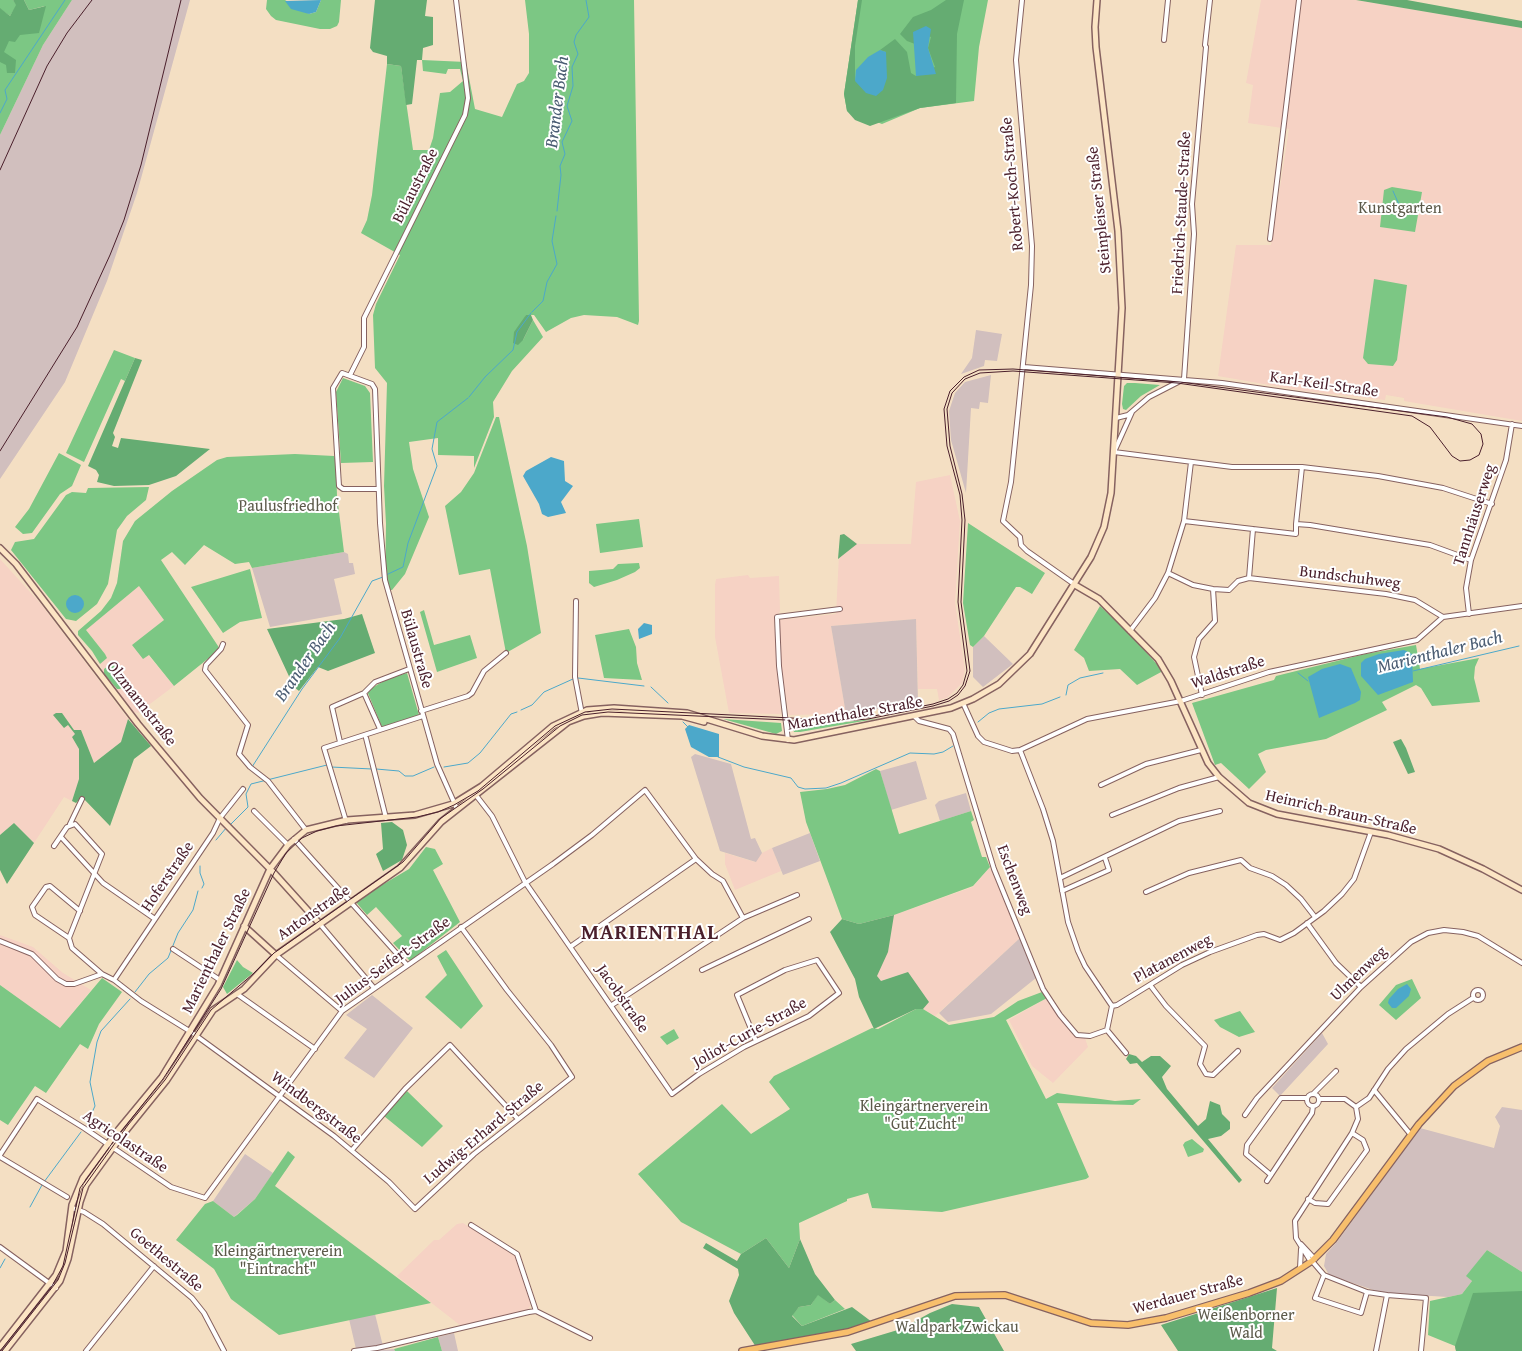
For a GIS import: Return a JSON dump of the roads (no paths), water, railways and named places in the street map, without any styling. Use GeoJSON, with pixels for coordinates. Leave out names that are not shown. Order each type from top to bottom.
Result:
{"type":"FeatureCollection","features":[{"type":"Feature","properties":{"kind":"main road","name":"Steinpleiser Straße"},"geometry":{"type":"LineString","coordinates":[[1097,0],[1096,47],[1118,230],[1122,314],[1116,418]]}},
{"type":"Feature","properties":{"kind":"main road"},"geometry":{"type":"LineString","coordinates":[[964,703],[999,684],[1024,662],[1075,585],[1091,557],[1104,527],[1111,493],[1116,418]]}},
{"type":"Feature","properties":{"kind":"main road","name":"Olzmannstraße"},"geometry":{"type":"LineString","coordinates":[[0,548],[29,580],[140,726],[200,798],[233,830],[319,923]]}},
{"type":"Feature","properties":{"kind":"main road","name":"Heinrich-Braun-Straße"},"geometry":{"type":"LineString","coordinates":[[1075,585],[1099,599],[1166,670],[1202,750],[1219,777],[1249,803],[1264,811],[1371,832],[1451,854],[1522,890]]}},
{"type":"Feature","properties":{"kind":"main road","name":"Marienthaler Straße"},"geometry":{"type":"LineString","coordinates":[[450,814],[545,732],[565,719],[608,708],[687,713],[751,733],[788,740],[915,717],[964,703]]}},
{"type":"Feature","properties":{"kind":"main road","name":"Marienthaler Straße"},"geometry":{"type":"LineString","coordinates":[[5,1351],[53,1286],[68,1259],[75,1209],[86,1185],[110,1147],[193,1034],[220,980],[270,869],[288,845],[306,830],[346,820],[386,819],[435,811],[475,794]]}},
{"type":"Feature","properties":{"kind":"main road"},"geometry":{"type":"LineString","coordinates":[[435,811],[441,816],[441,822]]}},
{"type":"Feature","properties":{"kind":"main road","name":"Antonstraße"},"geometry":{"type":"LineString","coordinates":[[193,1034],[213,1010],[237,994],[276,954],[400,868],[450,814]]}},
{"type":"Feature","properties":{"kind":"main road"},"geometry":{"type":"LineString","coordinates":[[244,926],[276,954]]}},
{"type":"Feature","properties":{"kind":"main road","name":"Werdauer Straße"},"geometry":{"type":"LineString","coordinates":[[742,1351],[848,1332],[942,1300],[974,1294],[1005,1295],[1091,1323],[1128,1325],[1166,1318],[1249,1293],[1281,1281],[1313,1261],[1349,1220],[1411,1135],[1447,1093],[1466,1075],[1488,1061],[1522,1047]]}},
{"type":"Feature","properties":{"kind":"main road","name":"Marienthaler Straße"},"geometry":{"type":"LineString","coordinates":[[0,1347],[53,1286]]}},
{"type":"Feature","properties":{"kind":"street","name":"Bülaustraße"},"geometry":{"type":"LineString","coordinates":[[350,375],[364,347],[364,318],[465,115],[468,98],[456,0]]}},
{"type":"Feature","properties":{"kind":"street","name":"Robert-Koch-Straße"},"geometry":{"type":"LineString","coordinates":[[1022,0],[1016,60],[1032,246],[1024,367],[1011,482],[1003,521],[1020,537],[1021,545],[1027,551],[1075,585]]}},
{"type":"Feature","properties":{"kind":"street"},"geometry":{"type":"LineString","coordinates":[[1164,40],[1168,0]]}},
{"type":"Feature","properties":{"kind":"street","name":"Friedrich-Staude-Straße"},"geometry":{"type":"LineString","coordinates":[[1184,379],[1194,234],[1192,204],[1210,0]]}},
{"type":"Feature","properties":{"kind":"street"},"geometry":{"type":"LineString","coordinates":[[1270,239],[1299,0]]}},
{"type":"Feature","properties":{"kind":"street"},"geometry":{"type":"LineString","coordinates":[[1024,367],[1119,374]]}},
{"type":"Feature","properties":{"kind":"street","name":"Bülaustraße"},"geometry":{"type":"LineString","coordinates":[[378,489],[343,489],[339,486],[332,388],[339,374],[350,375],[372,384],[374,389],[383,572],[437,764],[453,804],[457,809]]}},
{"type":"Feature","properties":{"kind":"street","name":"Karl-Keil-Straße"},"geometry":{"type":"LineString","coordinates":[[1119,374],[1184,379],[1522,426]]}},
{"type":"Feature","properties":{"kind":"street"},"geometry":{"type":"LineString","coordinates":[[1116,418],[1122,418],[1149,397],[1184,379]]}},
{"type":"Feature","properties":{"kind":"street"},"geometry":{"type":"LineString","coordinates":[[1132,412],[1114,452],[1257,469],[1302,468],[1387,477],[1443,488],[1492,504]]}},
{"type":"Feature","properties":{"kind":"street","name":"Tannhäuserweg"},"geometry":{"type":"LineString","coordinates":[[1469,614],[1466,588],[1471,560],[1506,460],[1512,424]]}},
{"type":"Feature","properties":{"kind":"street"},"geometry":{"type":"LineString","coordinates":[[1130,631],[1155,598],[1168,573],[1184,521],[1191,462]]}},
{"type":"Feature","properties":{"kind":"street"},"geometry":{"type":"LineString","coordinates":[[1184,521],[1296,534],[1302,468]]}},
{"type":"Feature","properties":{"kind":"street"},"geometry":{"type":"LineString","coordinates":[[1296,524],[1430,544],[1471,560]]}},
{"type":"Feature","properties":{"kind":"street"},"geometry":{"type":"LineString","coordinates":[[1168,573],[1193,585],[1229,590],[1238,581],[1249,578],[1253,529]]}},
{"type":"Feature","properties":{"kind":"street","name":"Bundschuhweg"},"geometry":{"type":"LineString","coordinates":[[1249,578],[1407,598],[1423,603],[1443,617]]}},
{"type":"Feature","properties":{"kind":"street"},"geometry":{"type":"LineString","coordinates":[[1202,695],[1194,657],[1199,639],[1215,621],[1213,589]]}},
{"type":"Feature","properties":{"kind":"street"},"geometry":{"type":"LineString","coordinates":[[576,601],[575,678],[582,714]]}},
{"type":"Feature","properties":{"kind":"street"},"geometry":{"type":"LineString","coordinates":[[1443,617],[1522,606]]}},
{"type":"Feature","properties":{"kind":"street"},"geometry":{"type":"LineString","coordinates":[[788,740],[779,666],[777,616],[840,609]]}},
{"type":"Feature","properties":{"kind":"street","name":"Waldstraße"},"geometry":{"type":"LineString","coordinates":[[1020,750],[1087,719],[1181,701],[1269,672],[1417,640],[1443,617]]}},
{"type":"Feature","properties":{"kind":"street"},"geometry":{"type":"LineString","coordinates":[[223,644],[222,649],[206,665],[205,670],[248,725],[240,754],[250,767],[269,781],[306,830]]}},
{"type":"Feature","properties":{"kind":"street"},"geometry":{"type":"LineString","coordinates":[[421,710],[468,696],[472,693],[484,671],[506,653]]}},
{"type":"Feature","properties":{"kind":"street"},"geometry":{"type":"LineString","coordinates":[[340,742],[332,707],[364,693],[374,682],[409,669]]}},
{"type":"Feature","properties":{"kind":"street"},"geometry":{"type":"LineString","coordinates":[[364,693],[380,729]]}},
{"type":"Feature","properties":{"kind":"street"},"geometry":{"type":"LineString","coordinates":[[964,703],[978,736],[984,742],[1001,748],[1020,750],[1043,809],[1060,878],[1068,922],[1078,951],[1085,966],[1112,1006],[1107,1030],[1126,1053]]}},
{"type":"Feature","properties":{"kind":"street"},"geometry":{"type":"LineString","coordinates":[[346,820],[324,748],[423,716]]}},
{"type":"Feature","properties":{"kind":"street","name":"Eschenweg"},"geometry":{"type":"LineString","coordinates":[[915,717],[919,721],[949,729],[953,734],[994,869],[1043,989],[1077,1035],[1090,1036],[1107,1030]]}},
{"type":"Feature","properties":{"kind":"street"},"geometry":{"type":"LineString","coordinates":[[366,738],[386,819]]}},
{"type":"Feature","properties":{"kind":"street"},"geometry":{"type":"LineString","coordinates":[[1101,785],[1146,764],[1202,750]]}},
{"type":"Feature","properties":{"kind":"street"},"geometry":{"type":"LineString","coordinates":[[1112,816],[1179,788],[1219,777]]}},
{"type":"Feature","properties":{"kind":"street","name":"Hoferstraße"},"geometry":{"type":"LineString","coordinates":[[114,980],[218,825],[220,818],[243,789]]}},
{"type":"Feature","properties":{"kind":"street","name":"Julius-Seifert-Straße"},"geometry":{"type":"LineString","coordinates":[[203,1198],[209,1195],[342,1011],[592,836],[645,790],[696,859]]}},
{"type":"Feature","properties":{"kind":"street","name":"Jacobstraße"},"geometry":{"type":"LineString","coordinates":[[475,794],[492,816],[525,882],[672,1094]]}},
{"type":"Feature","properties":{"kind":"street"},"geometry":{"type":"LineString","coordinates":[[54,846],[70,824],[82,799]]}},
{"type":"Feature","properties":{"kind":"street"},"geometry":{"type":"LineString","coordinates":[[254,811],[288,845]]}},
{"type":"Feature","properties":{"kind":"street"},"geometry":{"type":"LineString","coordinates":[[1060,878],[1179,821],[1220,812]]}},
{"type":"Feature","properties":{"kind":"street"},"geometry":{"type":"LineString","coordinates":[[70,824],[79,826],[102,854],[95,875],[69,938],[35,915],[32,908],[46,887],[50,886],[80,911]]}},
{"type":"Feature","properties":{"kind":"street","name":"Platanenweg"},"geometry":{"type":"LineString","coordinates":[[1112,1006],[1117,1005],[1182,965],[1210,952],[1257,935],[1264,934],[1280,940],[1294,933],[1342,894],[1354,879],[1371,832]]}},
{"type":"Feature","properties":{"kind":"street"},"geometry":{"type":"LineString","coordinates":[[61,837],[95,875],[115,893],[155,919]]}},
{"type":"Feature","properties":{"kind":"street"},"geometry":{"type":"LineString","coordinates":[[294,839],[407,965]]}},
{"type":"Feature","properties":{"kind":"street"},"geometry":{"type":"LineString","coordinates":[[1062,891],[1110,870],[1105,858]]}},
{"type":"Feature","properties":{"kind":"street"},"geometry":{"type":"LineString","coordinates":[[570,947],[696,859],[712,874],[723,881],[743,918]]}},
{"type":"Feature","properties":{"kind":"street"},"geometry":{"type":"LineString","coordinates":[[1146,892],[1189,873],[1240,860],[1250,868],[1272,876],[1286,885],[1301,899],[1315,917]]}},
{"type":"Feature","properties":{"kind":"street"},"geometry":{"type":"LineString","coordinates":[[612,1005],[743,918],[797,895]]}},
{"type":"Feature","properties":{"kind":"street"},"geometry":{"type":"LineString","coordinates":[[702,970],[809,919]]}},
{"type":"Feature","properties":{"kind":"street"},"geometry":{"type":"LineString","coordinates":[[1308,922],[1336,963],[1361,987]]}},
{"type":"Feature","properties":{"kind":"street"},"geometry":{"type":"LineString","coordinates":[[319,923],[374,988]]}},
{"type":"Feature","properties":{"kind":"street","name":"Ludwig-Erhard-Straße"},"geometry":{"type":"LineString","coordinates":[[415,1210],[474,1154],[517,1118],[572,1077],[551,1045],[507,990],[462,927]]}},
{"type":"Feature","properties":{"kind":"street","name":"Ulmenweg"},"geometry":{"type":"LineString","coordinates":[[1245,1115],[1257,1098],[1361,987],[1411,942],[1428,933],[1444,930],[1463,932],[1478,936],[1522,963]]}},
{"type":"Feature","properties":{"kind":"street","name":"Windbergstraße"},"geometry":{"type":"LineString","coordinates":[[69,938],[72,948],[102,974],[114,980],[141,1001],[193,1034],[352,1150],[389,1182],[415,1210]]}},
{"type":"Feature","properties":{"kind":"street"},"geometry":{"type":"LineString","coordinates":[[0,941],[32,954],[57,979],[66,984],[74,984],[102,974]]}},
{"type":"Feature","properties":{"kind":"street"},"geometry":{"type":"LineString","coordinates":[[173,949],[220,980]]}},
{"type":"Feature","properties":{"kind":"street"},"geometry":{"type":"LineString","coordinates":[[276,954],[342,1011]]}},
{"type":"Feature","properties":{"kind":"street","name":"Joliot-Curie-Straße"},"geometry":{"type":"LineString","coordinates":[[672,1094],[698,1074],[756,1041],[809,1016],[839,993],[817,960],[785,970],[737,995],[756,1041]]}},
{"type":"Feature","properties":{"kind":"street"},"geometry":{"type":"LineString","coordinates":[[1150,985],[1166,1006],[1205,1046],[1200,1064],[1206,1074],[1213,1075],[1238,1051]]}},
{"type":"Feature","properties":{"kind":"street"},"geometry":{"type":"LineString","coordinates":[[237,994],[315,1049]]}},
{"type":"Feature","properties":{"kind":"street"},"geometry":{"type":"LineString","coordinates":[[1356,1108],[1364,1102],[1388,1069],[1406,1050],[1434,1025],[1473,998]]}},
{"type":"Feature","properties":{"kind":"street"},"geometry":{"type":"LineString","coordinates":[[352,1150],[405,1089],[450,1045],[517,1118]]}},
{"type":"Feature","properties":{"kind":"street"},"geometry":{"type":"LineString","coordinates":[[1271,1175],[1246,1154],[1247,1145],[1281,1098],[1307,1098],[1336,1071]]}},
{"type":"Feature","properties":{"kind":"street"},"geometry":{"type":"LineString","coordinates":[[1374,1090],[1411,1135]]}},
{"type":"Feature","properties":{"kind":"street"},"geometry":{"type":"LineString","coordinates":[[1299,1270],[1302,1263],[1301,1248],[1295,1232],[1295,1222],[1352,1133],[1358,1119],[1356,1108],[1345,1099],[1319,1099],[1313,1094]]}},
{"type":"Feature","properties":{"kind":"street"},"geometry":{"type":"LineString","coordinates":[[1307,1098],[1310,1105],[1313,1106]]}},
{"type":"Feature","properties":{"kind":"street","name":"Agricolastraße"},"geometry":{"type":"LineString","coordinates":[[0,1156],[37,1099],[171,1187],[203,1198]]}},
{"type":"Feature","properties":{"kind":"street"},"geometry":{"type":"LineString","coordinates":[[1313,1106],[1318,1104],[1319,1099]]}},
{"type":"Feature","properties":{"kind":"street"},"geometry":{"type":"LineString","coordinates":[[1267,1181],[1312,1113],[1313,1106]]}},
{"type":"Feature","properties":{"kind":"street"},"geometry":{"type":"LineString","coordinates":[[1308,1199],[1315,1203],[1328,1204],[1365,1153],[1367,1146],[1352,1133]]}},
{"type":"Feature","properties":{"kind":"street"},"geometry":{"type":"LineString","coordinates":[[0,1156],[67,1198]]}},
{"type":"Feature","properties":{"kind":"street","name":"Goethestraße"},"geometry":{"type":"LineString","coordinates":[[75,1209],[103,1224],[199,1305],[224,1351]]}},
{"type":"Feature","properties":{"kind":"street"},"geometry":{"type":"LineString","coordinates":[[471,1225],[517,1254],[536,1311]]}},
{"type":"Feature","properties":{"kind":"street"},"geometry":{"type":"LineString","coordinates":[[1299,1243],[1324,1275],[1367,1292],[1387,1296],[1426,1298],[1421,1351]]}},
{"type":"Feature","properties":{"kind":"street"},"geometry":{"type":"LineString","coordinates":[[0,1247],[53,1286]]}},
{"type":"Feature","properties":{"kind":"street"},"geometry":{"type":"LineString","coordinates":[[1301,1248],[1313,1261]]}},
{"type":"Feature","properties":{"kind":"street"},"geometry":{"type":"LineString","coordinates":[[86,1351],[154,1266]]}},
{"type":"Feature","properties":{"kind":"street"},"geometry":{"type":"LineString","coordinates":[[1324,1275],[1315,1298],[1361,1313],[1367,1292]]}},
{"type":"Feature","properties":{"kind":"street"},"geometry":{"type":"LineString","coordinates":[[1376,1351],[1387,1296]]}},
{"type":"Feature","properties":{"kind":"street"},"geometry":{"type":"LineString","coordinates":[[354,1351],[377,1348],[536,1311],[590,1338]]}},
{"type":"Feature","properties":{"kind":"water"},"geometry":{"type":"Polygon","coordinates":[[[321,0],[316,12],[309,14],[291,9],[285,1],[321,0]]]}},
{"type":"Feature","properties":{"kind":"water"},"geometry":{"type":"Polygon","coordinates":[[[926,26],[931,29],[928,48],[936,74],[916,76],[913,32],[926,26]]]}},
{"type":"Feature","properties":{"kind":"water"},"geometry":{"type":"Polygon","coordinates":[[[880,50],[886,52],[887,78],[883,90],[876,96],[866,93],[855,81],[856,70],[868,57],[880,50]]]}},
{"type":"Feature","properties":{"kind":"water"},"geometry":{"type":"Polygon","coordinates":[[[551,457],[564,461],[565,481],[573,486],[561,502],[566,513],[548,517],[542,514],[539,504],[523,476],[526,471],[551,457]]]}},
{"type":"Feature","properties":{"kind":"water"},"geometry":{"type":"Polygon","coordinates":[[[75,595],[81,598],[84,604],[81,610],[75,613],[69,610],[66,604],[69,598],[75,595]]]}},
{"type":"Feature","properties":{"kind":"water"},"geometry":{"type":"Polygon","coordinates":[[[644,623],[652,625],[652,634],[639,639],[638,629],[644,623]]]}},
{"type":"Feature","properties":{"kind":"water"},"geometry":{"type":"Polygon","coordinates":[[[1404,650],[1412,654],[1413,682],[1378,695],[1361,676],[1361,663],[1365,659],[1379,654],[1404,650]]]}},
{"type":"Feature","properties":{"kind":"water"},"geometry":{"type":"Polygon","coordinates":[[[1340,664],[1351,668],[1361,692],[1360,700],[1319,718],[1308,677],[1322,669],[1340,664]]]}},
{"type":"Feature","properties":{"kind":"water"},"geometry":{"type":"Polygon","coordinates":[[[689,725],[719,734],[719,757],[709,757],[691,747],[685,729],[689,725]]]}},
{"type":"Feature","properties":{"kind":"water"},"geometry":{"type":"Polygon","coordinates":[[[1407,984],[1411,989],[1409,996],[1396,1008],[1392,1008],[1388,1003],[1389,999],[1398,989],[1407,984]]]}},
{"type":"Feature","properties":{"kind":"waterway"},"geometry":{"type":"LineString","coordinates":[[0,113],[7,99],[5,90],[65,0]]}},
{"type":"Feature","properties":{"kind":"waterway","name":"Brander Bach"},"geometry":{"type":"LineString","coordinates":[[557,211],[561,175],[560,166],[565,154],[562,142],[572,121],[567,106],[573,86],[572,67],[578,54],[574,42],[576,35],[589,17],[586,0]]}},
{"type":"Feature","properties":{"kind":"waterway"},"geometry":{"type":"LineString","coordinates":[[1393,191],[1405,218]]}},
{"type":"Feature","properties":{"kind":"waterway","name":"Brander Bach"},"geometry":{"type":"LineString","coordinates":[[532,312],[543,301],[547,282],[557,264],[552,241],[556,216]]}},
{"type":"Feature","properties":{"kind":"waterway","name":"Brander Bach"},"geometry":{"type":"LineString","coordinates":[[469,397],[485,377],[513,350],[517,332],[531,313]]}},
{"type":"Feature","properties":{"kind":"waterway","name":"Brander Bach"},"geometry":{"type":"LineString","coordinates":[[386,575],[403,567],[408,543],[437,466],[432,449],[437,422],[468,398]]}},
{"type":"Feature","properties":{"kind":"waterway","name":"Brander Bach"},"geometry":{"type":"LineString","coordinates":[[252,767],[302,689],[340,638],[372,581],[383,577]]}},
{"type":"Feature","properties":{"kind":"waterway","name":"Marienthaler Bach"},"geometry":{"type":"LineString","coordinates":[[1413,671],[1519,646]]}},
{"type":"Feature","properties":{"kind":"waterway","name":"Marienthaler Bach"},"geometry":{"type":"LineString","coordinates":[[1066,695],[1068,685],[1080,678],[1103,673]]}},
{"type":"Feature","properties":{"kind":"waterway","name":"Marienthaler Bach"},"geometry":{"type":"LineString","coordinates":[[1298,673],[1308,681]]}},
{"type":"Feature","properties":{"kind":"waterway","name":"Marienthaler Bach"},"geometry":{"type":"LineString","coordinates":[[578,678],[644,686]]}},
{"type":"Feature","properties":{"kind":"waterway","name":"Marienthaler Bach"},"geometry":{"type":"LineString","coordinates":[[521,710],[532,705],[544,692],[573,679]]}},
{"type":"Feature","properties":{"kind":"waterway","name":"Marienthaler Bach"},"geometry":{"type":"LineString","coordinates":[[651,687],[668,703]]}},
{"type":"Feature","properties":{"kind":"waterway","name":"Marienthaler Bach"},"geometry":{"type":"LineString","coordinates":[[978,722],[989,713],[999,709],[1042,704],[1060,697]]}},
{"type":"Feature","properties":{"kind":"waterway","name":"Marienthaler Bach"},"geometry":{"type":"LineString","coordinates":[[444,767],[468,763],[480,753],[511,714],[517,712]]}},
{"type":"Feature","properties":{"kind":"waterway","name":"Marienthaler Bach"},"geometry":{"type":"LineString","coordinates":[[683,722],[688,727]]}},
{"type":"Feature","properties":{"kind":"waterway","name":"Marienthaler Bach"},"geometry":{"type":"LineString","coordinates":[[718,757],[744,767],[791,778],[798,787],[805,789],[826,788],[841,783],[910,753],[934,754],[943,752],[953,746]]}},
{"type":"Feature","properties":{"kind":"waterway","name":"Marienthaler Bach"},"geometry":{"type":"LineString","coordinates":[[230,825],[248,807],[246,794],[251,784],[327,765]]}},
{"type":"Feature","properties":{"kind":"waterway","name":"Marienthaler Bach"},"geometry":{"type":"LineString","coordinates":[[331,767],[372,769]]}},
{"type":"Feature","properties":{"kind":"waterway","name":"Marienthaler Bach"},"geometry":{"type":"LineString","coordinates":[[376,769],[399,771],[405,776],[413,776],[434,767]]}},
{"type":"Feature","properties":{"kind":"waterway","name":"Marienthaler Bach"},"geometry":{"type":"LineString","coordinates":[[216,840],[227,827]]}},
{"type":"Feature","properties":{"kind":"waterway","name":"Marienthaler Bach"},"geometry":{"type":"LineString","coordinates":[[200,866],[200,873],[204,884],[202,888]]}},
{"type":"Feature","properties":{"kind":"waterway","name":"Marienthaler Bach"},"geometry":{"type":"LineString","coordinates":[[135,992],[149,974],[168,958],[178,933],[193,910],[198,891]]}},
{"type":"Feature","properties":{"kind":"waterway","name":"Marienthaler Bach"},"geometry":{"type":"LineString","coordinates":[[87,1123],[95,1106],[90,1082],[97,1042],[101,1031],[130,999]]}},
{"type":"Feature","properties":{"kind":"waterway","name":"Marienthaler Bach"},"geometry":{"type":"LineString","coordinates":[[44,1182],[81,1132]]}},
{"type":"Feature","properties":{"kind":"waterway","name":"Marienthaler Bach"},"geometry":{"type":"LineString","coordinates":[[30,1207],[42,1185]]}},
{"type":"Feature","properties":{"kind":"waterway","name":"Marienthaler Bach"},"geometry":{"type":"LineString","coordinates":[[0,1268],[5,1259]]}},
{"type":"Feature","properties":{"kind":"tram line"},"geometry":{"type":"LineString","coordinates":[[0,1351],[52,1286],[63,1266],[80,1188],[116,1138],[163,1079],[221,989],[274,873],[286,853],[302,838],[317,831],[336,826],[417,817],[438,812],[454,805],[478,791],[555,726],[585,712],[612,709],[831,720],[869,717],[933,704],[948,699],[957,693],[963,685],[967,671],[958,602],[962,520],[960,495],[947,446],[944,409],[950,391],[964,377],[979,370],[1013,369],[1180,382],[1447,417],[1472,424],[1481,434],[1483,444],[1479,455],[1470,460],[1460,461],[1452,456],[1430,427],[1412,416],[1177,383],[1013,371],[980,373],[965,379],[952,393],[947,409],[950,446],[962,494],[965,520],[961,602],[970,671],[965,686],[958,695],[949,701],[933,706],[868,719],[831,722],[608,712],[582,715],[560,726],[483,789],[441,818],[403,862],[274,953],[211,1010],[165,1080],[128,1125],[83,1188],[65,1263],[58,1280],[2,1351]]}},
{"type":"Feature","properties":{"kind":"railway"},"geometry":{"type":"LineString","coordinates":[[0,170],[47,66],[67,33],[92,0]]}},
{"type":"Feature","properties":{"kind":"railway"},"geometry":{"type":"LineString","coordinates":[[0,451],[77,327],[110,255],[124,220],[141,165],[181,0]]}},
{"type":"Feature","properties":{"kind":"district","name":"MARIENTHAL"},"geometry":{"type":"Point","coordinates":[650,934]}},
{"type":"Feature","properties":{"kind":"park label","name":"Kunstgarten"},"geometry":{"type":"Point","coordinates":[1400,209]}},
{"type":"Feature","properties":{"kind":"park label","name":"Paulusfriedhof"},"geometry":{"type":"Point","coordinates":[288,507]}},
{"type":"Feature","properties":{"kind":"park label","name":"Kleingärtnerverein \"Gut Zucht\""},"geometry":{"type":"Point","coordinates":[924,1116]}},
{"type":"Feature","properties":{"kind":"park label","name":"Kleingärtnerverein \"Eintracht\""},"geometry":{"type":"Point","coordinates":[278,1261]}},
{"type":"Feature","properties":{"kind":"park label","name":"Weißenborner Wald"},"geometry":{"type":"Point","coordinates":[1246,1325]}},
{"type":"Feature","properties":{"kind":"park label","name":"Waldpark Zwickau"},"geometry":{"type":"Point","coordinates":[957,1328]}}]}
